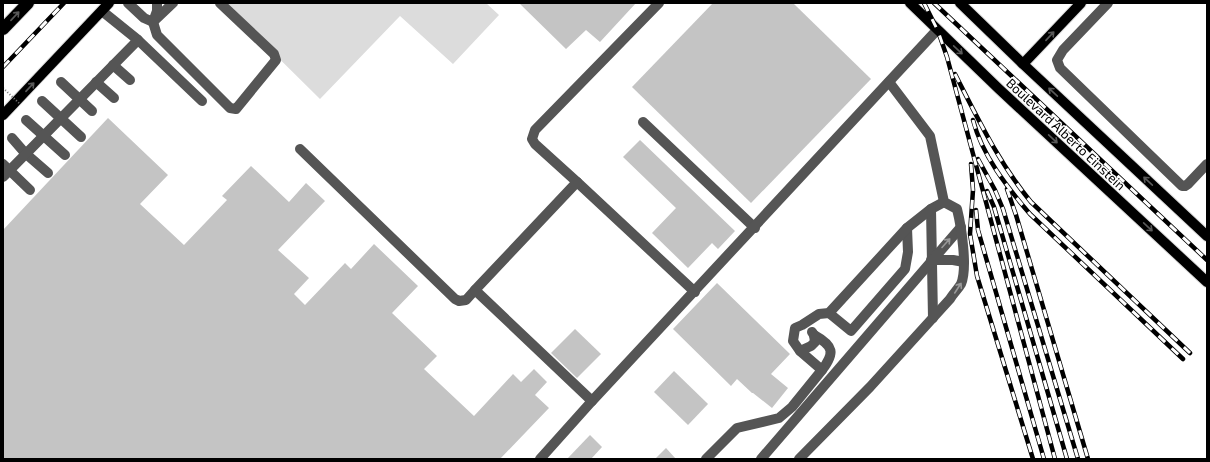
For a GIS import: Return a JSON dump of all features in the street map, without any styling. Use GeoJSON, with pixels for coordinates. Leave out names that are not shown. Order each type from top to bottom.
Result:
{"type":"FeatureCollection","features":[{"type":"Feature","properties":{"kind":"highway"},"geometry":{"type":"LineString","coordinates":[[3,29],[28,3]]}},
{"type":"Feature","properties":{"kind":"main road"},"geometry":{"type":"LineString","coordinates":[[3,115],[109,3]]}},
{"type":"Feature","properties":{"kind":"main road","name":"Boulevard Alberto Einstein"},"geometry":{"type":"LineString","coordinates":[[910,3],[1207,282]]}},
{"type":"Feature","properties":{"kind":"main road","name":"Boulevard Alberto Einstein"},"geometry":{"type":"LineString","coordinates":[[960,3],[1207,236]]}},
{"type":"Feature","properties":{"kind":"main road"},"geometry":{"type":"LineString","coordinates":[[1023,64],[1081,3]]}},
{"type":"Feature","properties":{"kind":"lane"},"geometry":{"type":"LineString","coordinates":[[128,3],[144,18],[153,22]]}},
{"type":"Feature","properties":{"kind":"lane"},"geometry":{"type":"LineString","coordinates":[[157,3],[157,11],[153,22],[154,29],[161,39],[230,108],[236,109],[276,60],[274,54],[220,3]]}},
{"type":"Feature","properties":{"kind":"lane"},"geometry":{"type":"LineString","coordinates":[[153,22],[173,3]]}},
{"type":"Feature","properties":{"kind":"lane"},"geometry":{"type":"LineString","coordinates":[[659,3],[535,130],[532,138],[535,144],[695,292]]}},
{"type":"Feature","properties":{"kind":"lane"},"geometry":{"type":"LineString","coordinates":[[1108,3],[1064,50],[1057,60],[1060,68],[1182,186],[1188,184],[1207,164]]}},
{"type":"Feature","properties":{"kind":"lane"},"geometry":{"type":"LineString","coordinates":[[102,11],[138,40],[202,101]]}},
{"type":"Feature","properties":{"kind":"lane"},"geometry":{"type":"LineString","coordinates":[[540,459],[592,401],[755,228],[937,30]]}},
{"type":"Feature","properties":{"kind":"lane"},"geometry":{"type":"LineString","coordinates":[[30,190],[5,170],[25,153],[138,40]]}},
{"type":"Feature","properties":{"kind":"lane"},"geometry":{"type":"LineString","coordinates":[[113,65],[130,80]]}},
{"type":"Feature","properties":{"kind":"lane"},"geometry":{"type":"LineString","coordinates":[[61,82],[92,111]]}},
{"type":"Feature","properties":{"kind":"lane"},"geometry":{"type":"LineString","coordinates":[[96,82],[114,98]]}},
{"type":"Feature","properties":{"kind":"lane"},"geometry":{"type":"LineString","coordinates":[[798,459],[870,387],[950,299],[961,283],[964,262],[961,227],[957,209],[944,202],[930,136],[889,82]]}},
{"type":"Feature","properties":{"kind":"lane"},"geometry":{"type":"LineString","coordinates":[[42,101],[81,138]]}},
{"type":"Feature","properties":{"kind":"lane"},"geometry":{"type":"LineString","coordinates":[[26,120],[64,155]]}},
{"type":"Feature","properties":{"kind":"lane"},"geometry":{"type":"LineString","coordinates":[[643,122],[755,228]]}},
{"type":"Feature","properties":{"kind":"lane"},"geometry":{"type":"LineString","coordinates":[[12,138],[25,153],[48,173]]}},
{"type":"Feature","properties":{"kind":"lane"},"geometry":{"type":"LineString","coordinates":[[300,149],[455,299],[459,301],[466,300],[577,182]]}},
{"type":"Feature","properties":{"kind":"lane"},"geometry":{"type":"LineString","coordinates":[[822,370],[800,351],[793,340],[795,328],[819,314],[829,313],[907,228],[931,209],[944,202]]}},
{"type":"Feature","properties":{"kind":"lane"},"geometry":{"type":"LineString","coordinates":[[931,209],[933,318]]}},
{"type":"Feature","properties":{"kind":"lane"},"geometry":{"type":"LineString","coordinates":[[761,459],[961,227]]}},
{"type":"Feature","properties":{"kind":"lane"},"geometry":{"type":"LineString","coordinates":[[851,331],[905,269],[908,252],[907,228]]}},
{"type":"Feature","properties":{"kind":"lane"},"geometry":{"type":"LineString","coordinates":[[931,260],[953,260],[964,262]]}},
{"type":"Feature","properties":{"kind":"lane"},"geometry":{"type":"LineString","coordinates":[[475,290],[592,401]]}},
{"type":"Feature","properties":{"kind":"lane"},"geometry":{"type":"LineString","coordinates":[[829,313],[862,342]]}},
{"type":"Feature","properties":{"kind":"lane"},"geometry":{"type":"LineString","coordinates":[[709,458],[737,428],[779,418],[792,407],[828,362],[831,351],[828,345],[814,335],[811,330],[802,325]]}},
{"type":"Feature","properties":{"kind":"lane"},"geometry":{"type":"LineString","coordinates":[[800,351],[811,346],[814,342],[814,335]]}},
{"type":"Feature","properties":{"kind":"path"},"geometry":{"type":"LineString","coordinates":[[3,88],[20,104]]}},
{"type":"Feature","properties":{"kind":"shaded area"},"geometry":{"type":"Polygon","coordinates":[[[223,3],[486,3],[499,15],[453,64],[400,16],[320,99],[223,3]]]}},
{"type":"Feature","properties":{"kind":"building"},"geometry":{"type":"Polygon","coordinates":[[[519,3],[636,3],[600,42],[586,30],[566,49],[519,3]]]}},
{"type":"Feature","properties":{"kind":"building"},"geometry":{"type":"Polygon","coordinates":[[[713,3],[793,3],[871,79],[751,203],[632,87],[713,3]]]}},
{"type":"Feature","properties":{"kind":"building"},"geometry":{"type":"Polygon","coordinates":[[[108,118],[168,175],[140,204],[184,245],[227,200],[222,196],[251,166],[289,202],[306,183],[325,201],[278,250],[309,278],[294,294],[305,305],[345,263],[351,269],[374,244],[418,286],[392,313],[437,356],[424,369],[474,416],[513,374],[521,382],[534,369],[547,382],[535,395],[549,408],[500,459],[3,459],[3,230],[108,118]]]}},
{"type":"Feature","properties":{"kind":"building"},"geometry":{"type":"Polygon","coordinates":[[[640,140],[735,231],[718,249],[712,243],[688,268],[652,233],[676,208],[623,157],[640,140]]]}},
{"type":"Feature","properties":{"kind":"building"},"geometry":{"type":"Polygon","coordinates":[[[717,283],[790,354],[771,374],[788,388],[772,408],[752,393],[737,379],[731,386],[673,329],[717,283]]]}},
{"type":"Feature","properties":{"kind":"building"},"geometry":{"type":"Polygon","coordinates":[[[575,329],[601,354],[577,378],[551,353],[575,329]]]}},
{"type":"Feature","properties":{"kind":"building"},"geometry":{"type":"Polygon","coordinates":[[[674,371],[708,404],[688,425],[654,392],[674,371]]]}},
{"type":"Feature","properties":{"kind":"building"},"geometry":{"type":"Polygon","coordinates":[[[590,435],[602,447],[591,459],[567,459],[590,435]]]}},
{"type":"Feature","properties":{"kind":"building"},"geometry":{"type":"Polygon","coordinates":[[[666,448],[676,459],[655,459],[666,448]]]}},
{"type":"Feature","properties":{"kind":"railway"},"geometry":{"type":"LineString","coordinates":[[3,67],[64,3]]}},
{"type":"Feature","properties":{"kind":"railway"},"geometry":{"type":"LineString","coordinates":[[924,3],[938,31],[947,57],[1055,459]]}},
{"type":"Feature","properties":{"kind":"railway"},"geometry":{"type":"LineString","coordinates":[[934,3],[1207,260]]}},
{"type":"Feature","properties":{"kind":"railway"},"geometry":{"type":"LineString","coordinates":[[955,74],[999,156],[1019,187],[1031,202],[1190,353]]}},
{"type":"Feature","properties":{"kind":"railway"},"geometry":{"type":"LineString","coordinates":[[973,120],[982,146],[996,170],[1030,214],[1183,359]]}},
{"type":"Feature","properties":{"kind":"railway"},"geometry":{"type":"LineString","coordinates":[[978,159],[995,190],[1003,209],[1078,459]]}},
{"type":"Feature","properties":{"kind":"railway"},"geometry":{"type":"LineString","coordinates":[[971,164],[973,190],[970,234],[977,276],[1033,459]]}},
{"type":"Feature","properties":{"kind":"railway"},"geometry":{"type":"LineString","coordinates":[[1007,189],[1088,459]]}},
{"type":"Feature","properties":{"kind":"railway"},"geometry":{"type":"LineString","coordinates":[[987,191],[994,207],[1067,459]]}},
{"type":"Feature","properties":{"kind":"railway"},"geometry":{"type":"LineString","coordinates":[[976,210],[978,230],[1044,459]]}}]}
